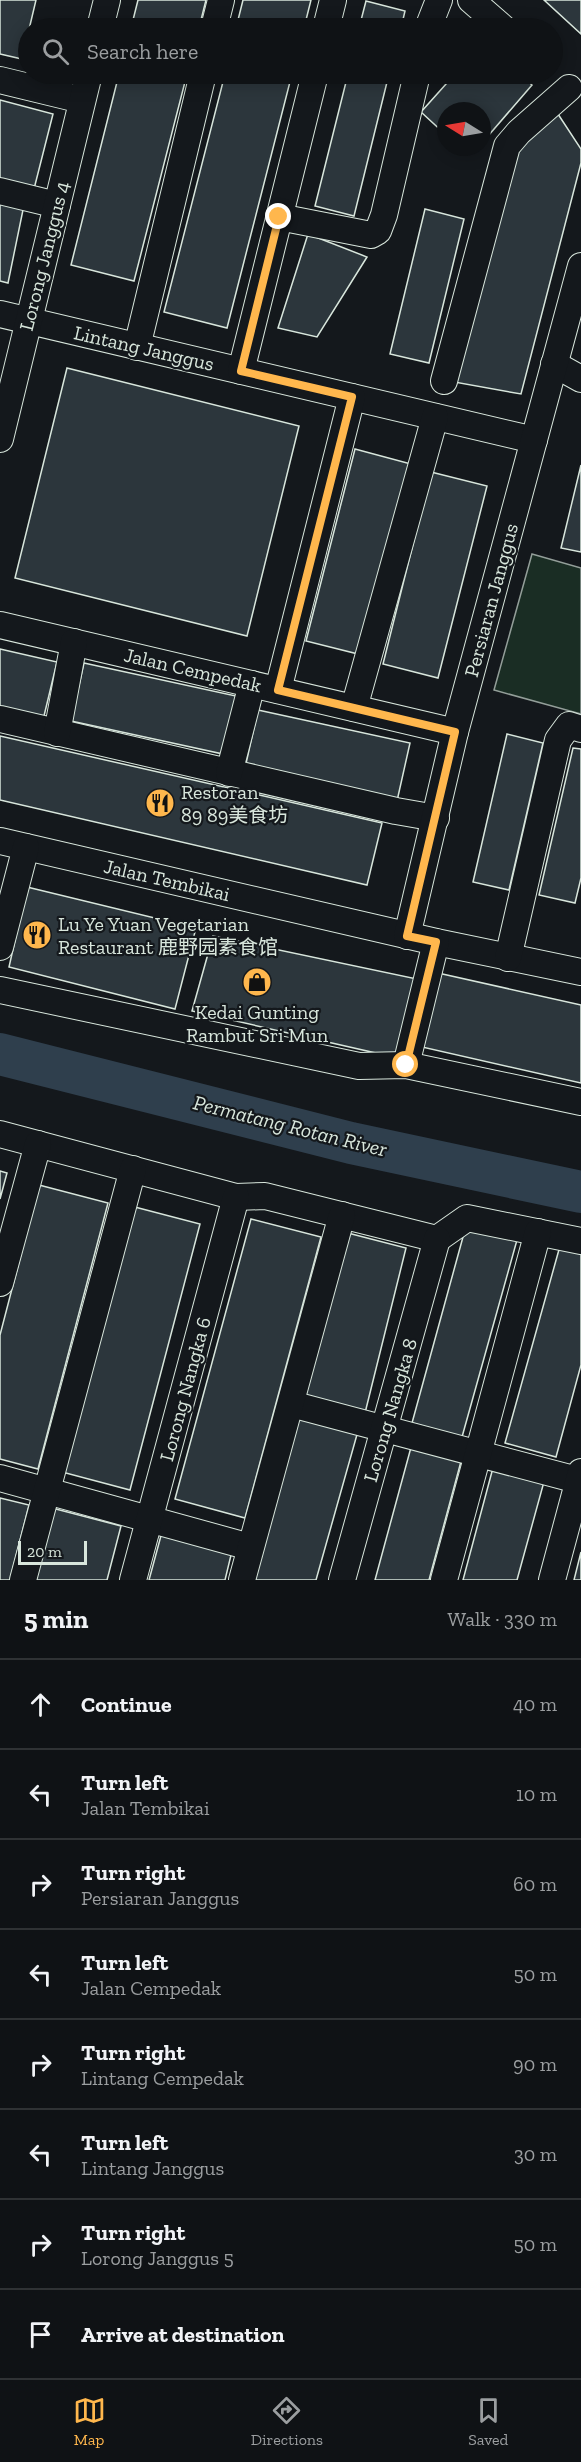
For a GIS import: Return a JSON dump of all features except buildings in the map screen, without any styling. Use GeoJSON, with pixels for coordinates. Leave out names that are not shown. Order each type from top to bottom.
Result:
{"type":"FeatureCollection","features":[{"type":"Feature","properties":{"kind":"street"},"geometry":{"type":"LineString","coordinates":[[216,18],[221,0]]}},
{"type":"Feature","properties":{"kind":"street"},"geometry":{"type":"LineString","coordinates":[[328,18],[333,0]]}},
{"type":"Feature","properties":{"kind":"street"},"geometry":{"type":"LineString","coordinates":[[432,18],[439,0]]}},
{"type":"Feature","properties":{"kind":"street"},"geometry":{"type":"LineString","coordinates":[[471,0],[492,18]]}},
{"type":"Feature","properties":{"kind":"street"},"geometry":{"type":"LineString","coordinates":[[101,18],[102,1]]}},
{"type":"Feature","properties":{"kind":"street"},"geometry":{"type":"LineString","coordinates":[[0,80],[82,100]]}},
{"type":"Feature","properties":{"kind":"street","name":"Lorong Janggus 4"},"geometry":{"type":"LineString","coordinates":[[0,439],[86,84]]}},
{"type":"Feature","properties":{"kind":"street"},"geometry":{"type":"LineString","coordinates":[[137,347],[201,84]]}},
{"type":"Feature","properties":{"kind":"street"},"geometry":{"type":"LineString","coordinates":[[241,371],[312,84]]}},
{"type":"Feature","properties":{"kind":"street"},"geometry":{"type":"LineString","coordinates":[[279,217],[371,235],[378,231],[384,215],[415,84]]}},
{"type":"Feature","properties":{"kind":"street"},"geometry":{"type":"LineString","coordinates":[[444,381],[507,146],[568,86]]}},
{"type":"Feature","properties":{"kind":"street"},"geometry":{"type":"LineString","coordinates":[[0,191],[57,205]]}},
{"type":"Feature","properties":{"kind":"street","name":"Persiaran Janggus"},"geometry":{"type":"LineString","coordinates":[[407,936],[455,732],[581,266]]}},
{"type":"Feature","properties":{"kind":"street","name":"Lintang Janggus"},"geometry":{"type":"LineString","coordinates":[[0,314],[534,441]]}},
{"type":"Feature","properties":{"kind":"street"},"geometry":{"type":"LineString","coordinates":[[554,364],[581,379]]}},
{"type":"Feature","properties":{"kind":"street"},"geometry":{"type":"LineString","coordinates":[[278,690],[352,397]]}},
{"type":"Feature","properties":{"kind":"street"},"geometry":{"type":"LineString","coordinates":[[354,708],[435,417]]}},
{"type":"Feature","properties":{"kind":"street","name":"Jalan Cempedak"},"geometry":{"type":"LineString","coordinates":[[0,625],[455,732]]}},
{"type":"Feature","properties":{"kind":"street"},"geometry":{"type":"LineString","coordinates":[[57,733],[74,642]]}},
{"type":"Feature","properties":{"kind":"street"},"geometry":{"type":"LineString","coordinates":[[229,773],[252,684]]}},
{"type":"Feature","properties":{"kind":"street"},"geometry":{"type":"LineString","coordinates":[[0,719],[396,811],[436,818]]}},
{"type":"Feature","properties":{"kind":"street"},"geometry":{"type":"LineString","coordinates":[[508,958],[558,740],[568,725],[581,729]]}},
{"type":"Feature","properties":{"kind":"street","name":"Jalan Tembikai"},"geometry":{"type":"LineString","coordinates":[[0,841],[407,936],[581,972]]}},
{"type":"Feature","properties":{"kind":"street"},"geometry":{"type":"LineString","coordinates":[[0,947],[26,847]]}},
{"type":"Feature","properties":{"kind":"street"},"geometry":{"type":"LineString","coordinates":[[406,1065],[436,942]]}},
{"type":"Feature","properties":{"kind":"street"},"geometry":{"type":"LineString","coordinates":[[0,990],[359,1066],[406,1065],[581,1102]]}},
{"type":"Feature","properties":{"kind":"street"},"geometry":{"type":"LineString","coordinates":[[0,1134],[236,1197],[265,1196],[437,1239],[467,1218],[581,1241]]}},
{"type":"Feature","properties":{"kind":"street"},"geometry":{"type":"LineString","coordinates":[[0,1283],[38,1144]]}},
{"type":"Feature","properties":{"kind":"street"},"geometry":{"type":"LineString","coordinates":[[23,1580],[133,1169]]}},
{"type":"Feature","properties":{"kind":"street","name":"Lorong Nangka 6"},"geometry":{"type":"LineString","coordinates":[[133,1580],[236,1197]]}},
{"type":"Feature","properties":{"kind":"street"},"geometry":{"type":"LineString","coordinates":[[242,1580],[342,1215]]}},
{"type":"Feature","properties":{"kind":"street"},"geometry":{"type":"LineString","coordinates":[[444,1580],[538,1232]]}},
{"type":"Feature","properties":{"kind":"street","name":"Lorong Nangka 8"},"geometry":{"type":"LineString","coordinates":[[342,1580],[437,1239]]}},
{"type":"Feature","properties":{"kind":"street"},"geometry":{"type":"LineString","coordinates":[[291,1404],[479,1454],[580,1478],[552,1580]]}},
{"type":"Feature","properties":{"kind":"street"},"geometry":{"type":"LineString","coordinates":[[0,1478],[250,1547]]}},
{"type":"Feature","properties":{"kind":"green space"},"geometry":{"type":"Polygon","coordinates":[[[532,554],[581,568],[581,714],[494,690],[532,554]]]}},
{"type":"Feature","properties":{"kind":"waterway","name":"Permatang Rotan River"},"geometry":{"type":"LineString","coordinates":[[0,1054],[351,1143],[581,1192]]}},
{"type":"Feature","properties":{"kind":"place","name":"Restoran 89 89美食坊"},"geometry":{"type":"Point","coordinates":[160,803]}},
{"type":"Feature","properties":{"kind":"place","name":"Lu Ye Yuan Vegetarian Restaurant 鹿野园素食馆"},"geometry":{"type":"Point","coordinates":[37,935]}},
{"type":"Feature","properties":{"kind":"place","name":"Kedai Gunting Rambut Sri Mun"},"geometry":{"type":"Point","coordinates":[257,982]}},
{"type":"Feature","properties":{"kind":"route"},"geometry":{"type":"LineString","coordinates":[[279,217],[241,371],[352,397],[278,690],[455,732],[407,936],[436,942],[406,1065]]}}]}
